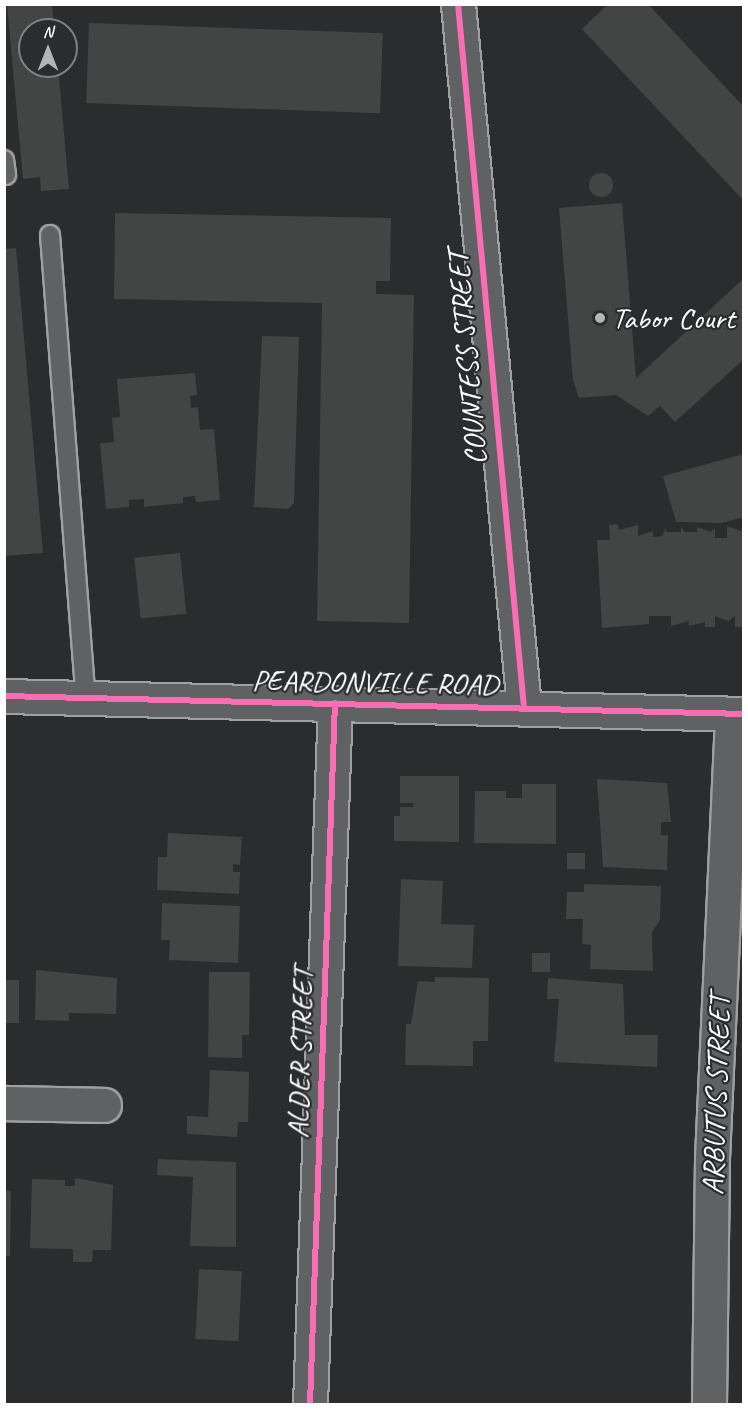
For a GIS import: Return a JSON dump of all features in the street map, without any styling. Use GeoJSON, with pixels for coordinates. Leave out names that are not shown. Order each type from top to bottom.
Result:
{"type":"FeatureCollection","features":[{"type":"Feature","properties":{"kind":"street","name":"COUNTESS STREET"},"geometry":{"type":"LineString","coordinates":[[458,4],[524,708]]}},
{"type":"Feature","properties":{"kind":"street","name":"PEARDONVILLE ROAD"},"geometry":{"type":"LineString","coordinates":[[4,696],[738,714]]}},
{"type":"Feature","properties":{"kind":"street","name":"ALDER STREET"},"geometry":{"type":"LineString","coordinates":[[310,1404],[334,703]]}},
{"type":"Feature","properties":{"kind":"street","name":"ARBUTUS STREET"},"geometry":{"type":"LineString","coordinates":[[708,1404],[712,1158],[738,714]]}},
{"type":"Feature","properties":{"kind":"street"},"geometry":{"type":"LineString","coordinates":[[4,1103],[104,1105]]}},
{"type":"Feature","properties":{"kind":"lane"},"geometry":{"type":"LineString","coordinates":[[50,235],[86,698]]}},
{"type":"Feature","properties":{"kind":"building"},"geometry":{"type":"Polygon","coordinates":[[[7,4],[52,4],[53,18],[18,18],[18,78],[59,78],[69,189],[41,191],[40,177],[23,179],[7,4]]]}},
{"type":"Feature","properties":{"kind":"building"},"geometry":{"type":"Polygon","coordinates":[[[608,4],[648,4],[744,107],[744,201],[582,29],[608,4]]]}},
{"type":"Feature","properties":{"kind":"building"},"geometry":{"type":"Polygon","coordinates":[[[89,23],[383,33],[380,113],[86,103],[89,23]]]}},
{"type":"Feature","properties":{"kind":"building"},"geometry":{"type":"Polygon","coordinates":[[[601,173],[606,174],[612,180],[612,190],[606,196],[601,197],[596,196],[590,190],[589,185],[590,180],[596,174],[601,173]]]}},
{"type":"Feature","properties":{"kind":"building","name":"Tabor Court"},"geometry":{"type":"Polygon","coordinates":[[[622,203],[636,378],[744,278],[744,359],[675,422],[660,406],[648,416],[616,395],[579,398],[573,380],[559,208],[622,203]]]}},
{"type":"Feature","properties":{"kind":"building"},"geometry":{"type":"Polygon","coordinates":[[[115,213],[391,218],[390,281],[376,281],[376,294],[414,295],[409,623],[317,621],[322,303],[114,299],[115,213]]]}},
{"type":"Feature","properties":{"kind":"building"},"geometry":{"type":"Polygon","coordinates":[[[16,248],[43,553],[4,556],[4,249],[16,248]]]}},
{"type":"Feature","properties":{"kind":"building"},"geometry":{"type":"Polygon","coordinates":[[[262,336],[299,337],[294,503],[288,509],[254,507],[262,336]]]}},
{"type":"Feature","properties":{"kind":"building"},"geometry":{"type":"Polygon","coordinates":[[[195,373],[197,395],[190,396],[191,408],[198,407],[200,430],[214,429],[220,500],[196,502],[195,496],[183,497],[183,503],[144,507],[144,499],[129,500],[129,507],[106,509],[100,443],[114,442],[112,418],[120,417],[117,379],[195,373]]]}},
{"type":"Feature","properties":{"kind":"building"},"geometry":{"type":"Polygon","coordinates":[[[744,454],[744,517],[722,523],[676,522],[663,476],[744,454]]]}},
{"type":"Feature","properties":{"kind":"building"},"geometry":{"type":"Polygon","coordinates":[[[618,524],[619,530],[638,525],[638,536],[653,531],[653,537],[662,536],[666,528],[666,532],[681,532],[681,527],[685,532],[697,532],[697,527],[711,532],[715,528],[715,538],[727,538],[727,526],[744,532],[744,627],[735,627],[735,616],[728,621],[715,616],[715,627],[705,627],[705,622],[689,626],[689,621],[671,626],[671,616],[649,616],[649,624],[602,628],[597,540],[610,540],[609,525],[618,524]]]}},
{"type":"Feature","properties":{"kind":"building"},"geometry":{"type":"Polygon","coordinates":[[[180,553],[186,614],[141,618],[134,558],[180,553]]]}},
{"type":"Feature","properties":{"kind":"building"},"geometry":{"type":"Polygon","coordinates":[[[400,776],[459,776],[459,842],[394,841],[394,816],[400,816],[400,807],[413,807],[413,803],[400,803],[400,776]]]}},
{"type":"Feature","properties":{"kind":"building"},"geometry":{"type":"Polygon","coordinates":[[[597,779],[667,783],[671,822],[661,822],[661,835],[668,835],[667,870],[603,867],[597,779]]]}},
{"type":"Feature","properties":{"kind":"building"},"geometry":{"type":"Polygon","coordinates":[[[522,784],[556,784],[556,844],[474,843],[475,791],[506,791],[506,798],[522,798],[522,784]]]}},
{"type":"Feature","properties":{"kind":"building"},"geometry":{"type":"Polygon","coordinates":[[[168,833],[242,837],[240,865],[233,864],[233,872],[240,872],[239,894],[157,890],[158,857],[167,857],[168,833]]]}},
{"type":"Feature","properties":{"kind":"building"},"geometry":{"type":"Polygon","coordinates":[[[567,853],[585,853],[585,869],[567,869],[567,853]]]}},
{"type":"Feature","properties":{"kind":"building"},"geometry":{"type":"Polygon","coordinates":[[[401,879],[443,881],[441,924],[474,925],[472,968],[398,966],[401,879]]]}},
{"type":"Feature","properties":{"kind":"building"},"geometry":{"type":"Polygon","coordinates":[[[584,884],[661,886],[660,920],[652,932],[653,971],[590,969],[591,945],[582,944],[583,919],[566,919],[567,892],[584,892],[584,884]]]}},
{"type":"Feature","properties":{"kind":"building"},"geometry":{"type":"Polygon","coordinates":[[[162,903],[240,906],[238,963],[169,960],[170,940],[161,940],[162,903]]]}},
{"type":"Feature","properties":{"kind":"building"},"geometry":{"type":"Polygon","coordinates":[[[532,953],[550,953],[550,972],[532,972],[532,953]]]}},
{"type":"Feature","properties":{"kind":"building"},"geometry":{"type":"Polygon","coordinates":[[[36,970],[117,978],[116,1014],[69,1013],[69,1021],[35,1020],[36,970]]]}},
{"type":"Feature","properties":{"kind":"building"},"geometry":{"type":"Polygon","coordinates":[[[209,972],[250,972],[249,1035],[242,1035],[242,1058],[208,1057],[209,972]]]}},
{"type":"Feature","properties":{"kind":"building"},"geometry":{"type":"Polygon","coordinates":[[[435,977],[489,978],[488,1041],[473,1041],[473,1066],[405,1065],[406,1024],[411,1024],[418,981],[435,982],[435,977]]]}},
{"type":"Feature","properties":{"kind":"building"},"geometry":{"type":"Polygon","coordinates":[[[548,978],[623,984],[625,1035],[658,1035],[657,1067],[554,1062],[559,999],[547,999],[548,978]]]}},
{"type":"Feature","properties":{"kind":"building"},"geometry":{"type":"Polygon","coordinates":[[[4,980],[19,980],[19,1023],[4,1023],[4,980]]]}},
{"type":"Feature","properties":{"kind":"building"},"geometry":{"type":"Polygon","coordinates":[[[210,1070],[249,1072],[248,1122],[238,1122],[237,1137],[187,1134],[187,1116],[208,1117],[210,1070]]]}},
{"type":"Feature","properties":{"kind":"building"},"geometry":{"type":"Polygon","coordinates":[[[158,1159],[236,1162],[236,1247],[190,1246],[193,1177],[157,1175],[158,1159]]]}},
{"type":"Feature","properties":{"kind":"building"},"geometry":{"type":"Polygon","coordinates":[[[75,1178],[113,1185],[111,1250],[93,1250],[92,1262],[73,1262],[73,1249],[30,1248],[32,1179],[65,1180],[65,1186],[75,1186],[75,1178]]]}},
{"type":"Feature","properties":{"kind":"building"},"geometry":{"type":"Polygon","coordinates":[[[4,1190],[11,1191],[10,1256],[4,1256],[4,1190]]]}},
{"type":"Feature","properties":{"kind":"building"},"geometry":{"type":"Polygon","coordinates":[[[199,1269],[242,1271],[238,1341],[195,1339],[199,1269]]]}},
{"type":"Feature","properties":{"kind":"cycle path"},"geometry":{"type":"LineString","coordinates":[[458,4],[524,708]]}},
{"type":"Feature","properties":{"kind":"cycle path"},"geometry":{"type":"LineString","coordinates":[[4,696],[744,714]]}},
{"type":"Feature","properties":{"kind":"cycle path"},"geometry":{"type":"LineString","coordinates":[[310,1404],[335,703]]}},
{"type":"Feature","properties":{"kind":"place","name":"Tabor Court"},"geometry":{"type":"Point","coordinates":[600,318]}}]}
